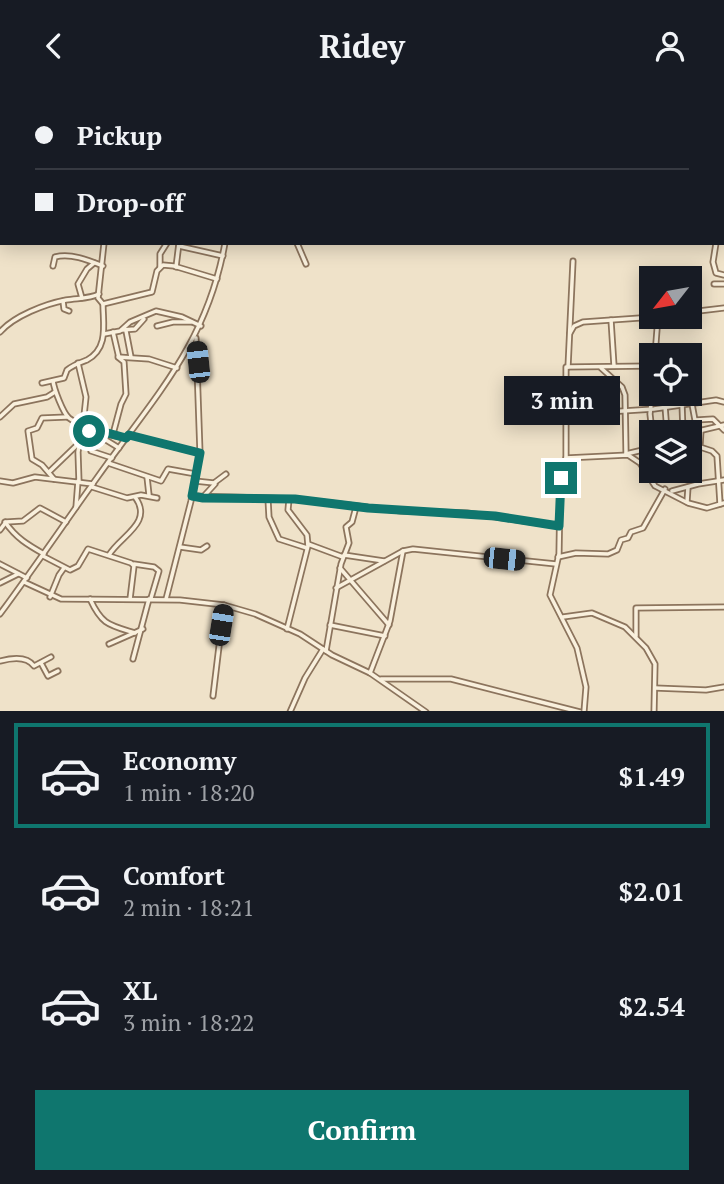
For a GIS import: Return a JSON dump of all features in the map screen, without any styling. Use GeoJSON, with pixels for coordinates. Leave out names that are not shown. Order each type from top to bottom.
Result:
{"type":"FeatureCollection","features":[{"type":"Feature","properties":{"kind":"street"},"geometry":{"type":"LineString","coordinates":[[42,383],[64,378],[67,370],[96,352],[102,345],[103,304],[99,301],[99,294],[104,245]]}},
{"type":"Feature","properties":{"kind":"street"},"geometry":{"type":"LineString","coordinates":[[103,304],[152,292],[160,267],[160,254],[166,245]]}},
{"type":"Feature","properties":{"kind":"street"},"geometry":{"type":"LineString","coordinates":[[176,267],[179,245],[223,256]]}},
{"type":"Feature","properties":{"kind":"street"},"geometry":{"type":"LineString","coordinates":[[0,613],[177,368],[201,326],[217,279],[225,245]]}},
{"type":"Feature","properties":{"kind":"street"},"geometry":{"type":"LineString","coordinates":[[298,245],[306,264]]}},
{"type":"Feature","properties":{"kind":"street"},"geometry":{"type":"LineString","coordinates":[[716,245],[714,269],[716,273],[724,275]]}},
{"type":"Feature","properties":{"kind":"street"},"geometry":{"type":"LineString","coordinates":[[52,266],[58,255],[80,258],[103,266]]}},
{"type":"Feature","properties":{"kind":"street"},"geometry":{"type":"LineString","coordinates":[[573,261],[565,412],[566,458],[561,478],[558,557],[550,595],[571,633],[581,664],[586,687],[582,711]]}},
{"type":"Feature","properties":{"kind":"street"},"geometry":{"type":"LineString","coordinates":[[82,298],[78,284],[94,263]]}},
{"type":"Feature","properties":{"kind":"street"},"geometry":{"type":"LineString","coordinates":[[160,267],[176,267],[217,279]]}},
{"type":"Feature","properties":{"kind":"street"},"geometry":{"type":"LineString","coordinates":[[714,285],[724,284]]}},
{"type":"Feature","properties":{"kind":"street"},"geometry":{"type":"LineString","coordinates":[[0,332],[20,317],[63,301],[99,294]]}},
{"type":"Feature","properties":{"kind":"street"},"geometry":{"type":"LineString","coordinates":[[63,301],[64,309],[69,311]]}},
{"type":"Feature","properties":{"kind":"street"},"geometry":{"type":"LineString","coordinates":[[702,311],[724,308]]}},
{"type":"Feature","properties":{"kind":"street"},"geometry":{"type":"LineString","coordinates":[[118,357],[119,331],[130,322],[156,311],[201,326]]}},
{"type":"Feature","properties":{"kind":"street"},"geometry":{"type":"LineString","coordinates":[[104,334],[138,327],[145,317]]}},
{"type":"Feature","properties":{"kind":"street"},"geometry":{"type":"LineString","coordinates":[[569,333],[578,324],[639,318]]}},
{"type":"Feature","properties":{"kind":"street"},"geometry":{"type":"LineString","coordinates":[[611,320],[614,366]]}},
{"type":"Feature","properties":{"kind":"street"},"geometry":{"type":"LineString","coordinates":[[157,327],[173,322],[193,322]]}},
{"type":"Feature","properties":{"kind":"street"},"geometry":{"type":"LineString","coordinates":[[104,327],[119,331]]}},
{"type":"Feature","properties":{"kind":"street"},"geometry":{"type":"LineString","coordinates":[[119,331],[131,357]]}},
{"type":"Feature","properties":{"kind":"street"},"geometry":{"type":"LineString","coordinates":[[166,599],[200,453],[196,336]]}},
{"type":"Feature","properties":{"kind":"street"},"geometry":{"type":"LineString","coordinates":[[118,357],[131,357],[177,368]]}},
{"type":"Feature","properties":{"kind":"street"},"geometry":{"type":"LineString","coordinates":[[113,434],[126,394],[124,362],[118,357]]}},
{"type":"Feature","properties":{"kind":"street"},"geometry":{"type":"LineString","coordinates":[[76,508],[79,443],[86,397],[78,363]]}},
{"type":"Feature","properties":{"kind":"street"},"geometry":{"type":"LineString","coordinates":[[599,366],[622,387],[626,410],[625,454]]}},
{"type":"Feature","properties":{"kind":"street"},"geometry":{"type":"LineString","coordinates":[[568,367],[639,366]]}},
{"type":"Feature","properties":{"kind":"street"},"geometry":{"type":"LineString","coordinates":[[53,381],[55,392],[67,417],[82,428],[200,453]]}},
{"type":"Feature","properties":{"kind":"street"},"geometry":{"type":"LineString","coordinates":[[0,417],[15,404],[47,397],[55,392]]}},
{"type":"Feature","properties":{"kind":"street"},"geometry":{"type":"LineString","coordinates":[[702,402],[716,400],[724,402]]}},
{"type":"Feature","properties":{"kind":"street"},"geometry":{"type":"LineString","coordinates":[[650,406],[651,420]]}},
{"type":"Feature","properties":{"kind":"street"},"geometry":{"type":"LineString","coordinates":[[565,412],[665,406],[666,420]]}},
{"type":"Feature","properties":{"kind":"street"},"geometry":{"type":"LineString","coordinates":[[692,406],[695,420],[713,419],[723,427]]}},
{"type":"Feature","properties":{"kind":"street"},"geometry":{"type":"LineString","coordinates":[[54,479],[32,459],[28,431],[37,428],[43,418],[67,417]]}},
{"type":"Feature","properties":{"kind":"street"},"geometry":{"type":"LineString","coordinates":[[702,430],[723,427]]}},
{"type":"Feature","properties":{"kind":"street"},"geometry":{"type":"LineString","coordinates":[[106,440],[119,448]]}},
{"type":"Feature","properties":{"kind":"street"},"geometry":{"type":"LineString","coordinates":[[49,472],[79,443]]}},
{"type":"Feature","properties":{"kind":"street"},"geometry":{"type":"LineString","coordinates":[[625,454],[640,463],[652,483],[687,503],[707,508],[722,504],[722,480],[717,454],[702,448]]}},
{"type":"Feature","properties":{"kind":"street"},"geometry":{"type":"LineString","coordinates":[[566,458],[625,454],[639,450]]}},
{"type":"Feature","properties":{"kind":"street"},"geometry":{"type":"LineString","coordinates":[[91,451],[112,457]]}},
{"type":"Feature","properties":{"kind":"street"},"geometry":{"type":"LineString","coordinates":[[108,463],[162,480],[168,469],[196,474]]}},
{"type":"Feature","properties":{"kind":"street"},"geometry":{"type":"LineString","coordinates":[[68,480],[78,468]]}},
{"type":"Feature","properties":{"kind":"street"},"geometry":{"type":"LineString","coordinates":[[203,498],[226,474]]}},
{"type":"Feature","properties":{"kind":"street"},"geometry":{"type":"LineString","coordinates":[[0,481],[13,483],[34,477],[79,481],[110,495],[127,498],[149,495],[157,498]]}},
{"type":"Feature","properties":{"kind":"street"},"geometry":{"type":"LineString","coordinates":[[147,477],[149,495]]}},
{"type":"Feature","properties":{"kind":"street"},"geometry":{"type":"LineString","coordinates":[[670,492],[722,480]]}},
{"type":"Feature","properties":{"kind":"street"},"geometry":{"type":"LineString","coordinates":[[195,481],[216,482]]}},
{"type":"Feature","properties":{"kind":"street"},"geometry":{"type":"LineString","coordinates":[[687,503],[688,487]]}},
{"type":"Feature","properties":{"kind":"street"},"geometry":{"type":"LineString","coordinates":[[558,557],[576,553],[600,556],[615,551],[631,532],[641,530],[646,524],[665,489]]}},
{"type":"Feature","properties":{"kind":"street"},"geometry":{"type":"LineString","coordinates":[[192,496],[289,499],[356,507],[467,513],[559,526]]}},
{"type":"Feature","properties":{"kind":"street"},"geometry":{"type":"LineString","coordinates":[[109,555],[115,545],[129,536],[139,519],[141,509],[135,497]]}},
{"type":"Feature","properties":{"kind":"street"},"geometry":{"type":"LineString","coordinates":[[268,499],[269,517],[279,539],[344,556],[386,561]]}},
{"type":"Feature","properties":{"kind":"street"},"geometry":{"type":"LineString","coordinates":[[287,629],[307,546],[303,528],[288,510],[289,499]]}},
{"type":"Feature","properties":{"kind":"street"},"geometry":{"type":"LineString","coordinates":[[290,711],[305,678],[325,650],[341,568],[349,543],[346,527],[352,522],[356,507]]}},
{"type":"Feature","properties":{"kind":"street"},"geometry":{"type":"LineString","coordinates":[[5,522],[23,521],[40,508],[66,522]]}},
{"type":"Feature","properties":{"kind":"street"},"geometry":{"type":"LineString","coordinates":[[0,518],[17,540],[64,568],[75,568],[86,549],[154,567],[159,571],[133,659]]}},
{"type":"Feature","properties":{"kind":"street"},"geometry":{"type":"LineString","coordinates":[[0,530],[5,522]]}},
{"type":"Feature","properties":{"kind":"street"},"geometry":{"type":"LineString","coordinates":[[180,547],[201,550],[207,546]]}},
{"type":"Feature","properties":{"kind":"street"},"geometry":{"type":"LineString","coordinates":[[337,588],[403,551],[556,564]]}},
{"type":"Feature","properties":{"kind":"street"},"geometry":{"type":"LineString","coordinates":[[370,673],[388,625],[403,551]]}},
{"type":"Feature","properties":{"kind":"street"},"geometry":{"type":"LineString","coordinates":[[130,599],[134,566],[132,563]]}},
{"type":"Feature","properties":{"kind":"street"},"geometry":{"type":"LineString","coordinates":[[0,564],[19,574],[50,597],[69,600],[166,599],[224,605],[255,614],[370,673],[425,711]]}},
{"type":"Feature","properties":{"kind":"street"},"geometry":{"type":"LineString","coordinates":[[50,597],[64,568]]}},
{"type":"Feature","properties":{"kind":"street"},"geometry":{"type":"LineString","coordinates":[[341,568],[388,625]]}},
{"type":"Feature","properties":{"kind":"street"},"geometry":{"type":"LineString","coordinates":[[0,583],[19,574]]}},
{"type":"Feature","properties":{"kind":"street"},"geometry":{"type":"LineString","coordinates":[[90,599],[97,614],[106,623],[135,633]]}},
{"type":"Feature","properties":{"kind":"street"},"geometry":{"type":"LineString","coordinates":[[213,696],[224,605]]}},
{"type":"Feature","properties":{"kind":"street"},"geometry":{"type":"LineString","coordinates":[[636,638],[636,608],[724,607]]}},
{"type":"Feature","properties":{"kind":"street"},"geometry":{"type":"LineString","coordinates":[[562,617],[592,613],[625,627],[636,638],[654,659],[653,711]]}},
{"type":"Feature","properties":{"kind":"street"},"geometry":{"type":"LineString","coordinates":[[330,625],[385,636]]}},
{"type":"Feature","properties":{"kind":"street"},"geometry":{"type":"LineString","coordinates":[[109,644],[143,629]]}},
{"type":"Feature","properties":{"kind":"street"},"geometry":{"type":"LineString","coordinates":[[0,661],[10,657],[28,660],[34,666],[51,657]]}},
{"type":"Feature","properties":{"kind":"street"},"geometry":{"type":"LineString","coordinates":[[41,663],[48,676],[58,671]]}},
{"type":"Feature","properties":{"kind":"street"},"geometry":{"type":"LineString","coordinates":[[379,679],[451,679],[578,711]]}},
{"type":"Feature","properties":{"kind":"street"},"geometry":{"type":"LineString","coordinates":[[655,688],[724,687]]}},
{"type":"Feature","properties":{"kind":"route"},"geometry":{"type":"LineString","coordinates":[[89,431],[93,429],[126,438],[129,435],[200,453],[192,496],[203,498],[295,499],[401,511],[495,516],[559,526],[561,478]]}}]}
